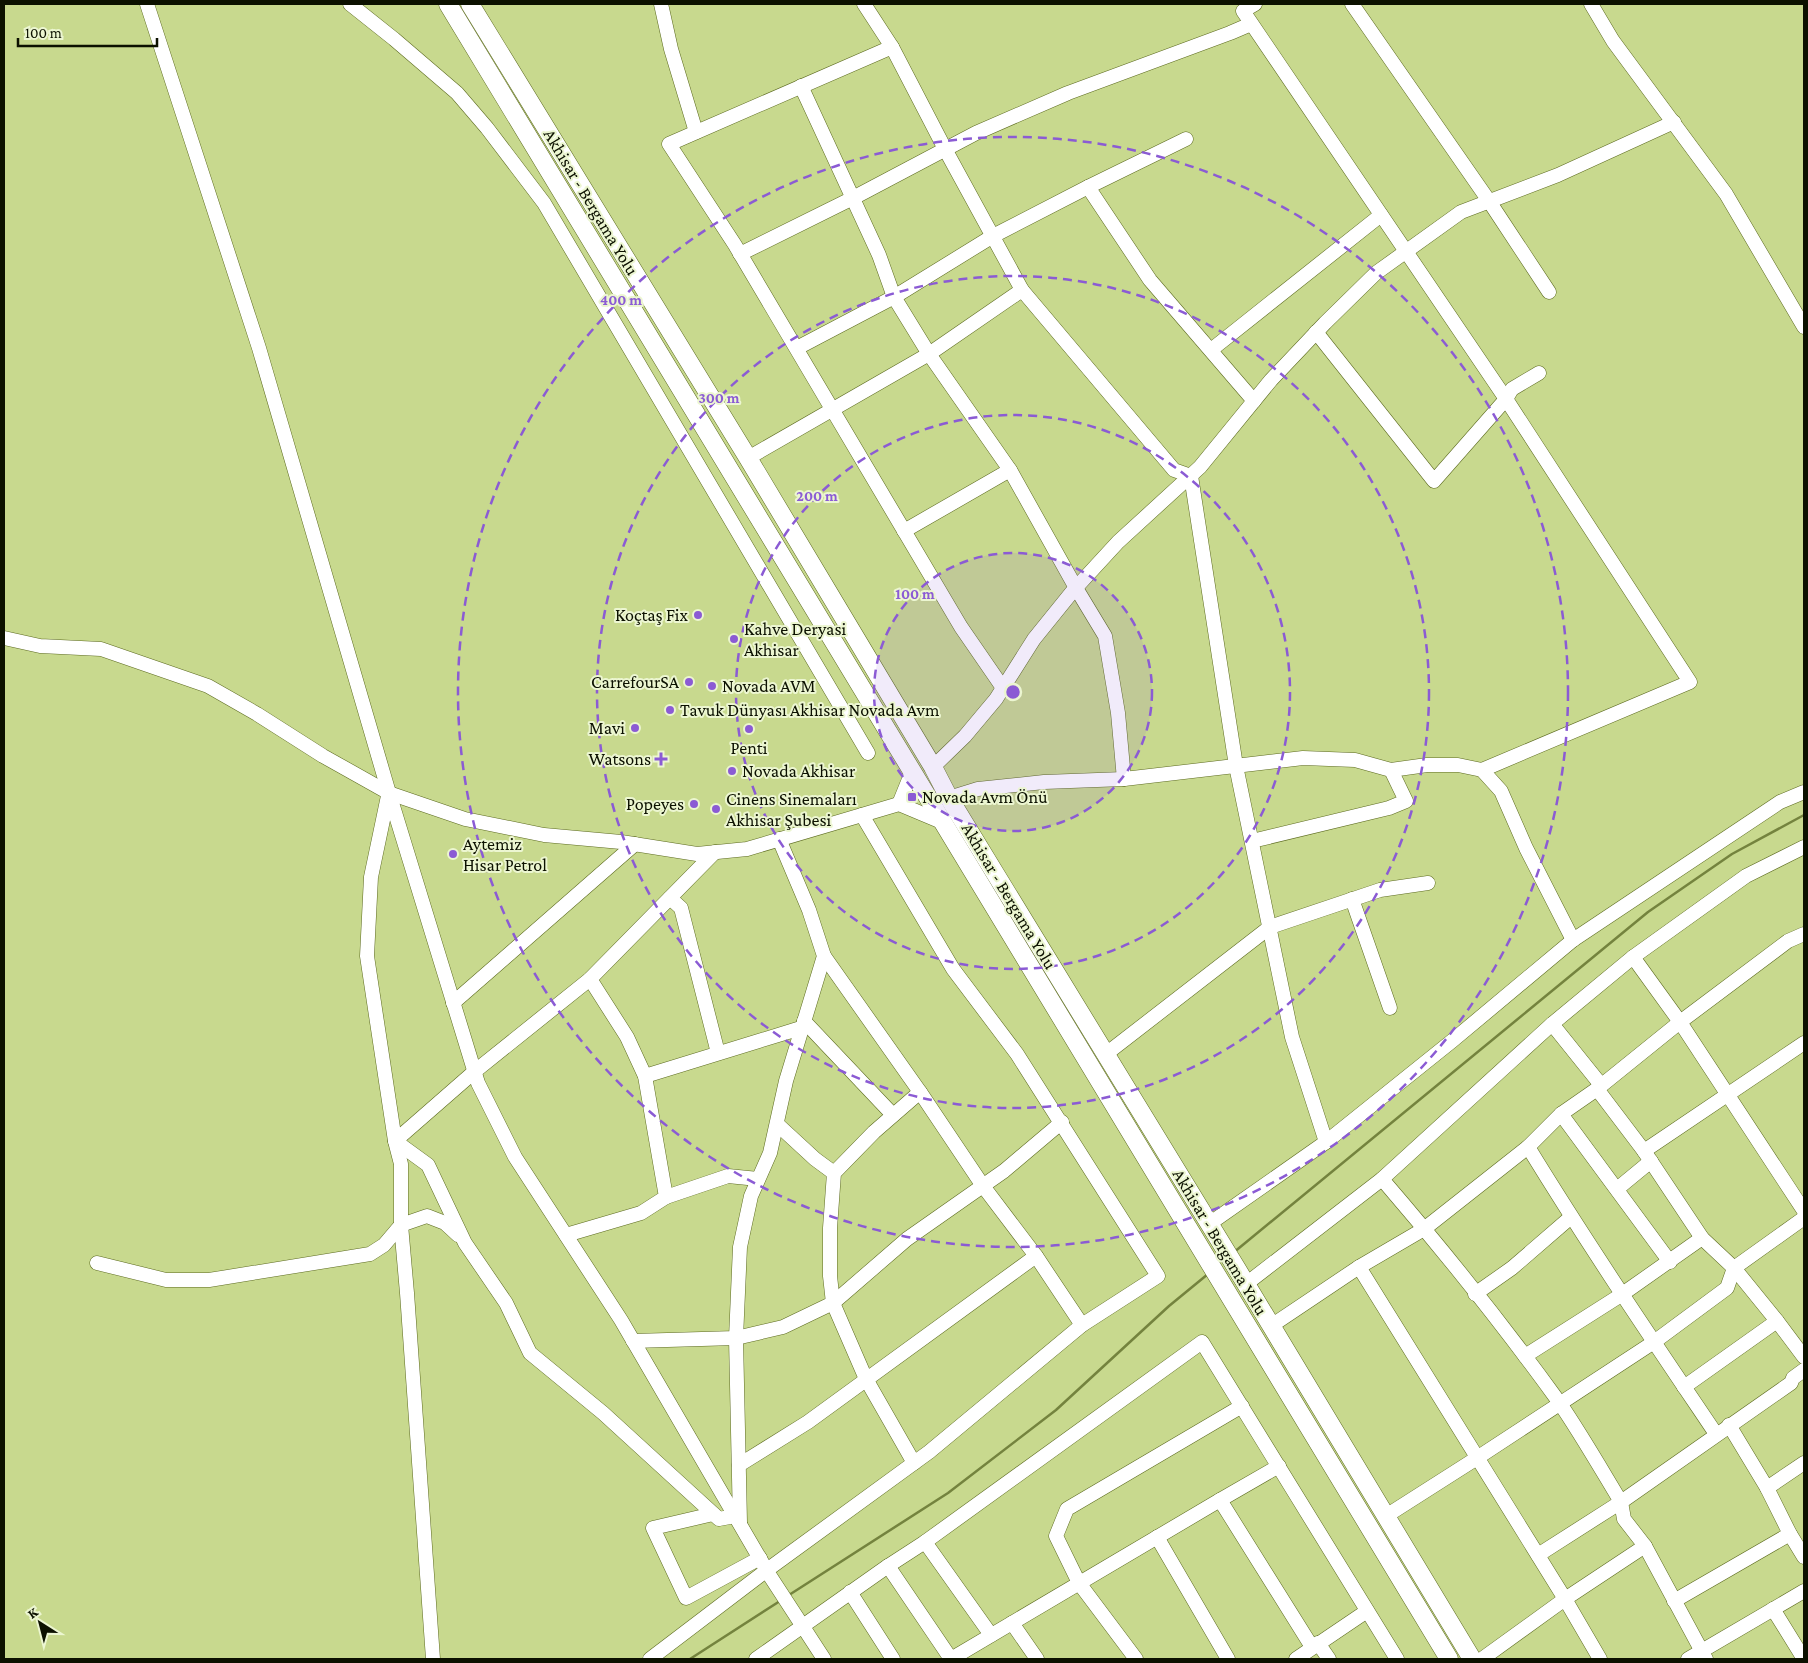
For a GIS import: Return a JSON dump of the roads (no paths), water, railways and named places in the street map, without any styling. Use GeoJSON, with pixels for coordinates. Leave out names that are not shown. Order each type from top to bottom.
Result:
{"type":"FeatureCollection","features":[{"type":"Feature","properties":{"kind":"main road","name":"Akhisar - Bergama Yolu"},"geometry":{"type":"LineString","coordinates":[[448,4],[1449,1659]]}},
{"type":"Feature","properties":{"kind":"main road","name":"Akhisar - Bergama Yolu"},"geometry":{"type":"LineString","coordinates":[[470,4],[748,458],[950,798],[1472,1659]]}},
{"type":"Feature","properties":{"kind":"street"},"geometry":{"type":"LineString","coordinates":[[147,4],[259,348],[389,793],[478,1083],[515,1157],[633,1341],[790,1608],[804,1626],[824,1659]]}},
{"type":"Feature","properties":{"kind":"street"},"geometry":{"type":"LineString","coordinates":[[350,4],[457,93],[487,128],[544,203],[868,753]]}},
{"type":"Feature","properties":{"kind":"street"},"geometry":{"type":"LineString","coordinates":[[661,4],[671,49],[696,132]]}},
{"type":"Feature","properties":{"kind":"street"},"geometry":{"type":"LineString","coordinates":[[864,4],[892,47],[1022,290],[1174,470],[1191,476]]}},
{"type":"Feature","properties":{"kind":"street"},"geometry":{"type":"LineString","coordinates":[[950,798],[978,789],[1044,782],[1124,779],[1303,758],[1355,760],[1391,770],[1458,765],[1482,770],[1690,682],[1506,399],[1243,12],[1255,4]]}},
{"type":"Feature","properties":{"kind":"street"},"geometry":{"type":"LineString","coordinates":[[1352,4],[1489,201],[1549,292]]}},
{"type":"Feature","properties":{"kind":"street"},"geometry":{"type":"LineString","coordinates":[[1591,4],[1613,41],[1726,194],[1804,327]]}},
{"type":"Feature","properties":{"kind":"street"},"geometry":{"type":"LineString","coordinates":[[740,254],[853,198],[976,133],[1068,93],[1251,24]]}},
{"type":"Feature","properties":{"kind":"street"},"geometry":{"type":"LineString","coordinates":[[892,47],[669,144],[740,254],[797,348],[961,627],[1003,688]]}},
{"type":"Feature","properties":{"kind":"street"},"geometry":{"type":"LineString","coordinates":[[802,86],[879,255],[894,297],[930,354],[1010,470],[1105,636],[1118,714],[1124,779]]}},
{"type":"Feature","properties":{"kind":"street"},"geometry":{"type":"LineString","coordinates":[[933,767],[965,736],[1003,688],[1034,639],[1076,588],[1118,542],[1191,476],[1254,401],[1316,332],[1376,273],[1461,212],[1558,175],[1674,122]]}},
{"type":"Feature","properties":{"kind":"street"},"geometry":{"type":"LineString","coordinates":[[797,348],[894,297],[993,236],[1186,139]]}},
{"type":"Feature","properties":{"kind":"street"},"geometry":{"type":"LineString","coordinates":[[1088,187],[1150,280],[1254,401]]}},
{"type":"Feature","properties":{"kind":"street"},"geometry":{"type":"LineString","coordinates":[[1211,350],[1380,215]]}},
{"type":"Feature","properties":{"kind":"street"},"geometry":{"type":"LineString","coordinates":[[748,458],[930,354],[1022,290]]}},
{"type":"Feature","properties":{"kind":"street"},"geometry":{"type":"LineString","coordinates":[[1316,332],[1434,481],[1506,399],[1512,389],[1539,373]]}},
{"type":"Feature","properties":{"kind":"street"},"geometry":{"type":"LineString","coordinates":[[904,532],[1010,470]]}},
{"type":"Feature","properties":{"kind":"street"},"geometry":{"type":"LineString","coordinates":[[1191,476],[1236,766],[1292,1037],[1326,1142]]}},
{"type":"Feature","properties":{"kind":"street"},"geometry":{"type":"LineString","coordinates":[[4,638],[40,646],[101,649],[208,686],[323,756],[389,793],[465,819],[544,835],[635,844],[697,854],[747,849],[899,804],[942,822]]}},
{"type":"Feature","properties":{"kind":"street"},"geometry":{"type":"LineString","coordinates":[[1252,841],[1389,808],[1406,801],[1391,770]]}},
{"type":"Feature","properties":{"kind":"street"},"geometry":{"type":"LineString","coordinates":[[1482,770],[1501,791],[1526,848],[1573,940]]}},
{"type":"Feature","properties":{"kind":"street"},"geometry":{"type":"LineString","coordinates":[[899,804],[912,772]]}},
{"type":"Feature","properties":{"kind":"street"},"geometry":{"type":"LineString","coordinates":[[1213,1230],[1452,1041],[1573,940],[1780,802],[1804,792]]}},
{"type":"Feature","properties":{"kind":"street"},"geometry":{"type":"LineString","coordinates":[[389,793],[371,877],[367,956],[395,1141],[401,1164],[400,1225],[408,1302],[433,1659]]}},
{"type":"Feature","properties":{"kind":"street"},"geometry":{"type":"LineString","coordinates":[[650,1659],[766,1568],[914,1462],[1082,1325],[1158,1276],[1062,1122],[1017,1054],[953,969],[862,815]]}},
{"type":"Feature","properties":{"kind":"street"},"geometry":{"type":"LineString","coordinates":[[779,840],[809,910],[824,956],[920,1092],[983,1186],[1036,1256],[1082,1325]]}},
{"type":"Feature","properties":{"kind":"street"},"geometry":{"type":"LineString","coordinates":[[453,1003],[635,844]]}},
{"type":"Feature","properties":{"kind":"street"},"geometry":{"type":"LineString","coordinates":[[1241,1276],[1382,1180],[1552,1024],[1633,957],[1746,876],[1804,847]]}},
{"type":"Feature","properties":{"kind":"street"},"geometry":{"type":"LineString","coordinates":[[395,1141],[474,1072],[590,979],[715,852]]}},
{"type":"Feature","properties":{"kind":"street"},"geometry":{"type":"LineString","coordinates":[[1106,1054],[1270,927],[1380,890],[1428,883]]}},
{"type":"Feature","properties":{"kind":"street"},"geometry":{"type":"LineString","coordinates":[[670,898],[681,908],[718,1053]]}},
{"type":"Feature","properties":{"kind":"street"},"geometry":{"type":"LineString","coordinates":[[1352,899],[1390,1008]]}},
{"type":"Feature","properties":{"kind":"street"},"geometry":{"type":"LineString","coordinates":[[1271,1326],[1359,1267],[1424,1229],[1528,1147],[1561,1114],[1788,942],[1804,934]]}},
{"type":"Feature","properties":{"kind":"street"},"geometry":{"type":"LineString","coordinates":[[738,1520],[739,1465],[736,1338],[740,1247],[751,1196],[770,1153],[786,1081],[824,956]]}},
{"type":"Feature","properties":{"kind":"street"},"geometry":{"type":"LineString","coordinates":[[1633,957],[1680,1022],[1804,1211]]}},
{"type":"Feature","properties":{"kind":"street"},"geometry":{"type":"LineString","coordinates":[[590,979],[627,1037],[645,1076],[666,1197]]}},
{"type":"Feature","properties":{"kind":"street"},"geometry":{"type":"LineString","coordinates":[[645,1076],[802,1024]]}},
{"type":"Feature","properties":{"kind":"street"},"geometry":{"type":"LineString","coordinates":[[802,1024],[893,1115]]}},
{"type":"Feature","properties":{"kind":"street"},"geometry":{"type":"LineString","coordinates":[[1552,1024],[1599,1087],[1702,1238],[1734,1268],[1804,1357]]}},
{"type":"Feature","properties":{"kind":"street"},"geometry":{"type":"LineString","coordinates":[[1617,1189],[1647,1156],[1728,1094],[1804,1043]]}},
{"type":"Feature","properties":{"kind":"street"},"geometry":{"type":"LineString","coordinates":[[914,1462],[866,1379],[832,1303],[830,1228],[834,1173],[874,1132],[920,1092]]}},
{"type":"Feature","properties":{"kind":"street"},"geometry":{"type":"LineString","coordinates":[[1561,1114],[1670,1262]]}},
{"type":"Feature","properties":{"kind":"street"},"geometry":{"type":"LineString","coordinates":[[633,1341],[736,1338],[783,1327],[832,1303],[907,1239],[1004,1171],[1062,1122]]}},
{"type":"Feature","properties":{"kind":"street"},"geometry":{"type":"LineString","coordinates":[[777,1124],[815,1159],[834,1173]]}},
{"type":"Feature","properties":{"kind":"street"},"geometry":{"type":"LineString","coordinates":[[395,1141],[428,1165],[462,1238],[506,1302],[530,1353],[603,1413],[719,1519],[738,1520]]}},
{"type":"Feature","properties":{"kind":"street"},"geometry":{"type":"LineString","coordinates":[[1528,1147],[1621,1295],[1646,1327],[1654,1342],[1716,1434]]}},
{"type":"Feature","properties":{"kind":"street"},"geometry":{"type":"LineString","coordinates":[[566,1235],[641,1213],[666,1197],[728,1176],[758,1179]]}},
{"type":"Feature","properties":{"kind":"street"},"geometry":{"type":"LineString","coordinates":[[1382,1180],[1424,1229],[1525,1356],[1560,1404],[1621,1502],[1624,1518],[1645,1546],[1704,1655]]}},
{"type":"Feature","properties":{"kind":"street"},"geometry":{"type":"LineString","coordinates":[[97,1263],[166,1280],[209,1280],[370,1254],[384,1245],[400,1225],[427,1216],[445,1223],[462,1238]]}},
{"type":"Feature","properties":{"kind":"street"},"geometry":{"type":"LineString","coordinates":[[1475,1294],[1512,1268],[1571,1217]]}},
{"type":"Feature","properties":{"kind":"street"},"geometry":{"type":"LineString","coordinates":[[1386,1516],[1654,1342],[1727,1288],[1734,1268],[1804,1218]]}},
{"type":"Feature","properties":{"kind":"street"},"geometry":{"type":"LineString","coordinates":[[1525,1356],[1621,1295],[1702,1238]]}},
{"type":"Feature","properties":{"kind":"street"},"geometry":{"type":"LineString","coordinates":[[739,1465],[808,1422],[1036,1256]]}},
{"type":"Feature","properties":{"kind":"street"},"geometry":{"type":"LineString","coordinates":[[1359,1267],[1565,1598],[1600,1659]]}},
{"type":"Feature","properties":{"kind":"street"},"geometry":{"type":"LineString","coordinates":[[1684,1387],[1777,1321]]}},
{"type":"Feature","properties":{"kind":"street"},"geometry":{"type":"LineString","coordinates":[[756,1659],[850,1592],[925,1542],[1202,1342],[1397,1659]]}},
{"type":"Feature","properties":{"kind":"street"},"geometry":{"type":"LineString","coordinates":[[1538,1555],[1621,1502],[1716,1434],[1791,1384],[1793,1378],[1804,1370]]}},
{"type":"Feature","properties":{"kind":"street"},"geometry":{"type":"LineString","coordinates":[[1136,1659],[1079,1583],[1056,1536],[1067,1508],[1242,1406]]}},
{"type":"Feature","properties":{"kind":"street"},"geometry":{"type":"LineString","coordinates":[[1729,1425],[1767,1488],[1804,1557]]}},
{"type":"Feature","properties":{"kind":"street"},"geometry":{"type":"LineString","coordinates":[[1767,1488],[1804,1463]]}},
{"type":"Feature","properties":{"kind":"street"},"geometry":{"type":"LineString","coordinates":[[888,1566],[951,1659],[1280,1466]]}},
{"type":"Feature","properties":{"kind":"street"},"geometry":{"type":"LineString","coordinates":[[1220,1500],[1315,1645],[1329,1659]]}},
{"type":"Feature","properties":{"kind":"street"},"geometry":{"type":"LineString","coordinates":[[713,1514],[654,1528],[686,1598],[766,1568]]}},
{"type":"Feature","properties":{"kind":"street"},"geometry":{"type":"LineString","coordinates":[[1674,1601],[1790,1534]]}},
{"type":"Feature","properties":{"kind":"street"},"geometry":{"type":"LineString","coordinates":[[1157,1537],[1228,1659]]}},
{"type":"Feature","properties":{"kind":"street"},"geometry":{"type":"LineString","coordinates":[[925,1542],[991,1635]]}},
{"type":"Feature","properties":{"kind":"street"},"geometry":{"type":"LineString","coordinates":[[1482,1659],[1565,1598],[1645,1546]]}},
{"type":"Feature","properties":{"kind":"street"},"geometry":{"type":"LineString","coordinates":[[1688,1659],[1704,1655],[1773,1609],[1804,1591]]}},
{"type":"Feature","properties":{"kind":"street"},"geometry":{"type":"LineString","coordinates":[[850,1592],[893,1659]]}},
{"type":"Feature","properties":{"kind":"street"},"geometry":{"type":"LineString","coordinates":[[1773,1609],[1804,1659]]}},
{"type":"Feature","properties":{"kind":"street"},"geometry":{"type":"LineString","coordinates":[[1296,1659],[1367,1611]]}},
{"type":"Feature","properties":{"kind":"street"},"geometry":{"type":"LineString","coordinates":[[1012,1623],[1037,1659]]}},
{"type":"Feature","properties":{"kind":"waterway"},"geometry":{"type":"LineString","coordinates":[[1233,1253],[1648,912],[1732,854],[1804,815]]}},
{"type":"Feature","properties":{"kind":"waterway"},"geometry":{"type":"LineString","coordinates":[[789,1595],[948,1493],[1056,1410],[1169,1306],[1208,1274]]}},
{"type":"Feature","properties":{"kind":"waterway"},"geometry":{"type":"LineString","coordinates":[[690,1659],[780,1601]]}},
{"type":"Feature","properties":{"kind":"place","name":"Koçtaş Fix"},"geometry":{"type":"Point","coordinates":[698,615]}},
{"type":"Feature","properties":{"kind":"place","name":"Kahve Deryasi Akhisar"},"geometry":{"type":"Point","coordinates":[734,639]}},
{"type":"Feature","properties":{"kind":"place","name":"CarrefourSA"},"geometry":{"type":"Point","coordinates":[689,682]}},
{"type":"Feature","properties":{"kind":"place","name":"Novada AVM"},"geometry":{"type":"Point","coordinates":[712,686]}},
{"type":"Feature","properties":{"kind":"place","name":"Tavuk Dünyası Akhisar Novada Avm"},"geometry":{"type":"Point","coordinates":[670,710]}},
{"type":"Feature","properties":{"kind":"place","name":"Mavi"},"geometry":{"type":"Point","coordinates":[635,728]}},
{"type":"Feature","properties":{"kind":"place","name":"Penti"},"geometry":{"type":"Point","coordinates":[749,729]}},
{"type":"Feature","properties":{"kind":"place","name":"Watsons"},"geometry":{"type":"Point","coordinates":[661,759]}},
{"type":"Feature","properties":{"kind":"place","name":"Novada Akhisar"},"geometry":{"type":"Point","coordinates":[732,771]}},
{"type":"Feature","properties":{"kind":"place","name":"Novada Avm Önü"},"geometry":{"type":"Point","coordinates":[912,797]}},
{"type":"Feature","properties":{"kind":"place","name":"Popeyes"},"geometry":{"type":"Point","coordinates":[694,804]}},
{"type":"Feature","properties":{"kind":"place","name":"Cinens Sinemaları Akhisar Şubesi"},"geometry":{"type":"Point","coordinates":[716,809]}},
{"type":"Feature","properties":{"kind":"place","name":"Aytemiz Hisar Petrol"},"geometry":{"type":"Point","coordinates":[453,854]}}]}
